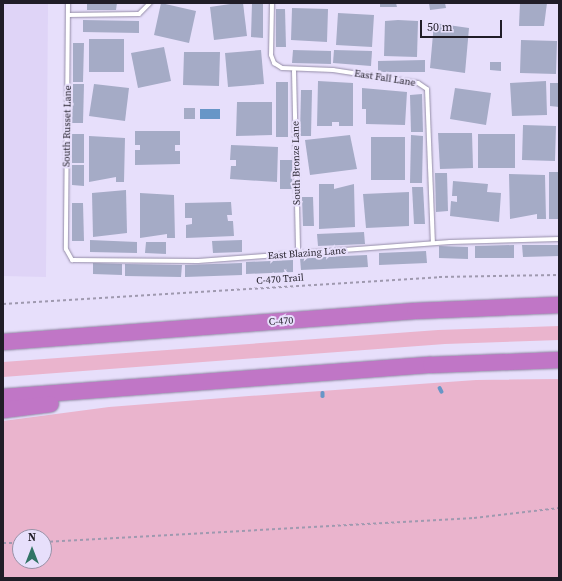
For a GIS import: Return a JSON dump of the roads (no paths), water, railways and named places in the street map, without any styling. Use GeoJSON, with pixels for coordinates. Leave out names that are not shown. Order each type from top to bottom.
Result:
{"type":"FeatureCollection","features":[{"type":"Feature","properties":{"kind":"highway","name":"C-470"},"geometry":{"type":"LineString","coordinates":[[3,342],[422,311],[559,305]]}},
{"type":"Feature","properties":{"kind":"highway"},"geometry":{"type":"LineString","coordinates":[[3,333],[93,329],[111,334]]}},
{"type":"Feature","properties":{"kind":"highway"},"geometry":{"type":"LineString","coordinates":[[3,397],[431,365],[559,360]]}},
{"type":"Feature","properties":{"kind":"highway"},"geometry":{"type":"LineString","coordinates":[[3,410],[124,398],[162,385]]}},
{"type":"Feature","properties":{"kind":"lane","name":"South Russet Lane"},"geometry":{"type":"LineString","coordinates":[[66,249],[68,3]]}},
{"type":"Feature","properties":{"kind":"lane"},"geometry":{"type":"LineString","coordinates":[[68,15],[138,14],[150,3]]}},
{"type":"Feature","properties":{"kind":"lane","name":"East Fall Lane"},"geometry":{"type":"LineString","coordinates":[[272,3],[271,55],[274,63],[294,71],[333,70],[424,85],[428,94],[433,243]]}},
{"type":"Feature","properties":{"kind":"lane","name":"South Bronze Lane"},"geometry":{"type":"LineString","coordinates":[[294,71],[298,254]]}},
{"type":"Feature","properties":{"kind":"lane","name":"East Blazing Lane"},"geometry":{"type":"LineString","coordinates":[[66,249],[72,260],[198,261],[433,243],[559,239]]}},
{"type":"Feature","properties":{"kind":"water"},"geometry":{"type":"Polygon","coordinates":[[[200,109],[220,109],[220,119],[200,119],[200,109]]]}},
{"type":"Feature","properties":{"kind":"waterway"},"geometry":{"type":"LineString","coordinates":[[440,388],[442,392]]}}]}
